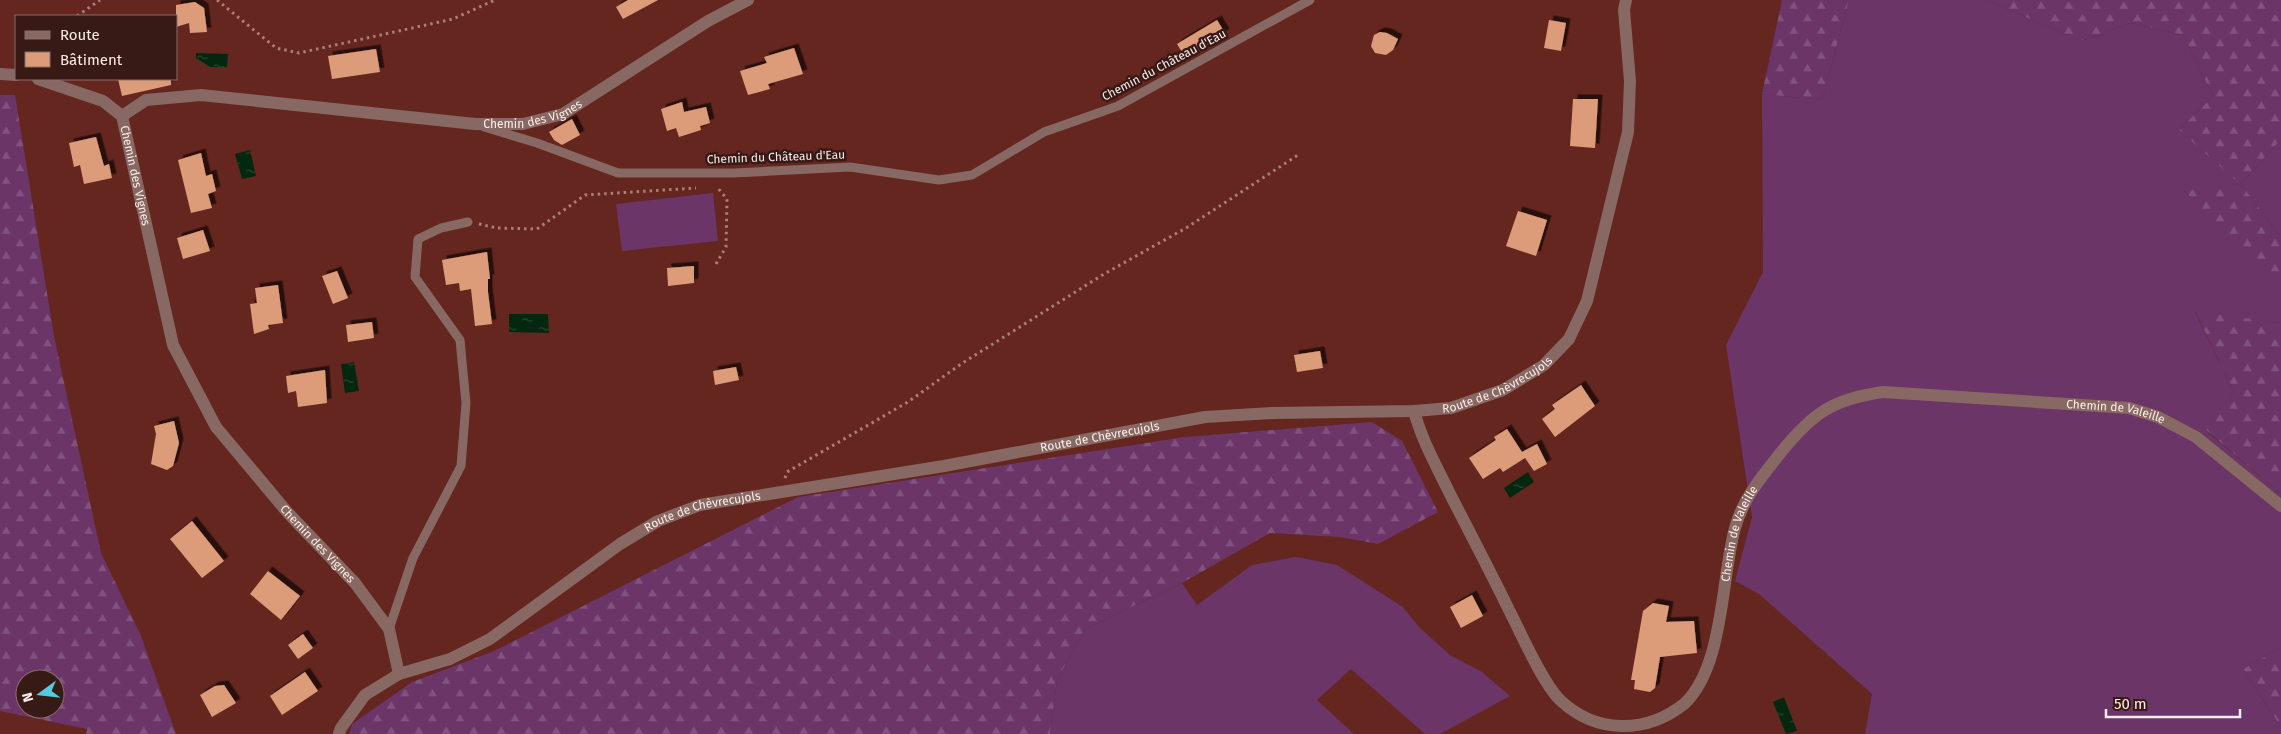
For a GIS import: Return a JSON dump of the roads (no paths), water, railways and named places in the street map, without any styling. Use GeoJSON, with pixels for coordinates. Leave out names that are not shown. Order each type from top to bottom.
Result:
{"type":"FeatureCollection","features":[{"type":"Feature","properties":{"kind":"street","name":"Chemin des Vignes"},"geometry":{"type":"LineString","coordinates":[[399,674],[389,629],[355,583],[288,513],[216,426],[173,345],[122,116],[146,100],[201,95],[475,124],[523,124],[563,114],[708,22],[748,0]]}},
{"type":"Feature","properties":{"kind":"street","name":"Route de Chèvrecujols"},"geometry":{"type":"LineString","coordinates":[[339,734],[341,728],[365,695],[399,674],[450,659],[490,639],[620,544],[658,521],[700,506],[944,466],[1205,417],[1272,413],[1414,411],[1451,408],[1503,390],[1544,365],[1569,339],[1587,301],[1628,132],[1630,81],[1624,10],[1626,0]]}},
{"type":"Feature","properties":{"kind":"street"},"geometry":{"type":"LineString","coordinates":[[0,74],[15,75]]}},
{"type":"Feature","properties":{"kind":"street"},"geometry":{"type":"LineString","coordinates":[[41,80],[103,101],[122,116]]}},
{"type":"Feature","properties":{"kind":"street","name":"Chemin de Valeille"},"geometry":{"type":"LineString","coordinates":[[1414,411],[1420,435],[1537,664],[1559,700],[1589,720],[1627,732],[1651,725],[1684,704],[1707,673],[1735,527],[1752,489],[1802,428],[1832,404],[1856,396],[1883,392],[2129,408],[2158,416],[2196,437],[2281,506]]}},
{"type":"Feature","properties":{"kind":"lane","name":"Chemin du Château d'Eau"},"geometry":{"type":"LineString","coordinates":[[475,124],[537,143],[618,173],[734,173],[850,167],[939,180],[972,175],[1044,132],[1118,106],[1310,0]]}},
{"type":"Feature","properties":{"kind":"lane"},"geometry":{"type":"LineString","coordinates":[[389,629],[413,558],[461,466],[466,403],[460,340],[415,277],[418,239],[441,228],[468,222]]}},
{"type":"Feature","properties":{"kind":"water"},"geometry":{"type":"Polygon","coordinates":[[[196,53],[228,54],[227,67],[210,67],[196,58],[196,53]]]}},
{"type":"Feature","properties":{"kind":"water"},"geometry":{"type":"Polygon","coordinates":[[[250,150],[256,176],[242,179],[235,154],[250,150]]]}},
{"type":"Feature","properties":{"kind":"water"},"geometry":{"type":"Polygon","coordinates":[[[509,314],[548,314],[549,333],[509,332],[509,314]]]}},
{"type":"Feature","properties":{"kind":"water"},"geometry":{"type":"Polygon","coordinates":[[[354,362],[359,391],[345,393],[341,364],[354,362]]]}},
{"type":"Feature","properties":{"kind":"water"},"geometry":{"type":"Polygon","coordinates":[[[1528,472],[1534,482],[1510,498],[1504,488],[1528,472]]]}},
{"type":"Feature","properties":{"kind":"water"},"geometry":{"type":"Polygon","coordinates":[[[1784,697],[1797,731],[1786,734],[1773,702],[1784,697]]]}}]}
